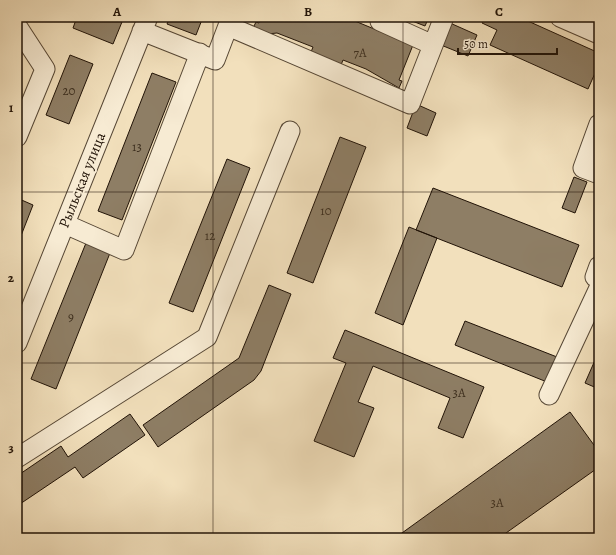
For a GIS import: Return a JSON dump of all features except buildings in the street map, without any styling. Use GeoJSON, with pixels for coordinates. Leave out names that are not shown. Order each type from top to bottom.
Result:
{"type":"FeatureCollection","features":[{"type":"Feature","properties":{"kind":"street"},"geometry":{"type":"LineString","coordinates":[[380,17],[380,21],[433,45]]}},
{"type":"Feature","properties":{"kind":"street"},"geometry":{"type":"LineString","coordinates":[[145,24],[200,54],[215,60],[228,26],[243,24],[410,104],[444,17]]}},
{"type":"Feature","properties":{"kind":"street"},"geometry":{"type":"LineString","coordinates":[[560,17],[599,34]]}},
{"type":"Feature","properties":{"kind":"street","name":"Рыльская улица"},"geometry":{"type":"LineString","coordinates":[[17,343],[145,24]]}},
{"type":"Feature","properties":{"kind":"street"},"geometry":{"type":"LineString","coordinates":[[17,26],[45,69],[17,137]]}},
{"type":"Feature","properties":{"kind":"street"},"geometry":{"type":"LineString","coordinates":[[64,224],[124,250],[200,54]]}},
{"type":"Feature","properties":{"kind":"street"},"geometry":{"type":"LineString","coordinates":[[599,124],[583,168],[599,174]]}},
{"type":"Feature","properties":{"kind":"street"},"geometry":{"type":"LineString","coordinates":[[17,458],[207,337],[290,131]]}},
{"type":"Feature","properties":{"kind":"street"},"geometry":{"type":"LineString","coordinates":[[599,266],[595,277],[599,278]]}},
{"type":"Feature","properties":{"kind":"street"},"geometry":{"type":"LineString","coordinates":[[549,395],[599,288]]}}]}
